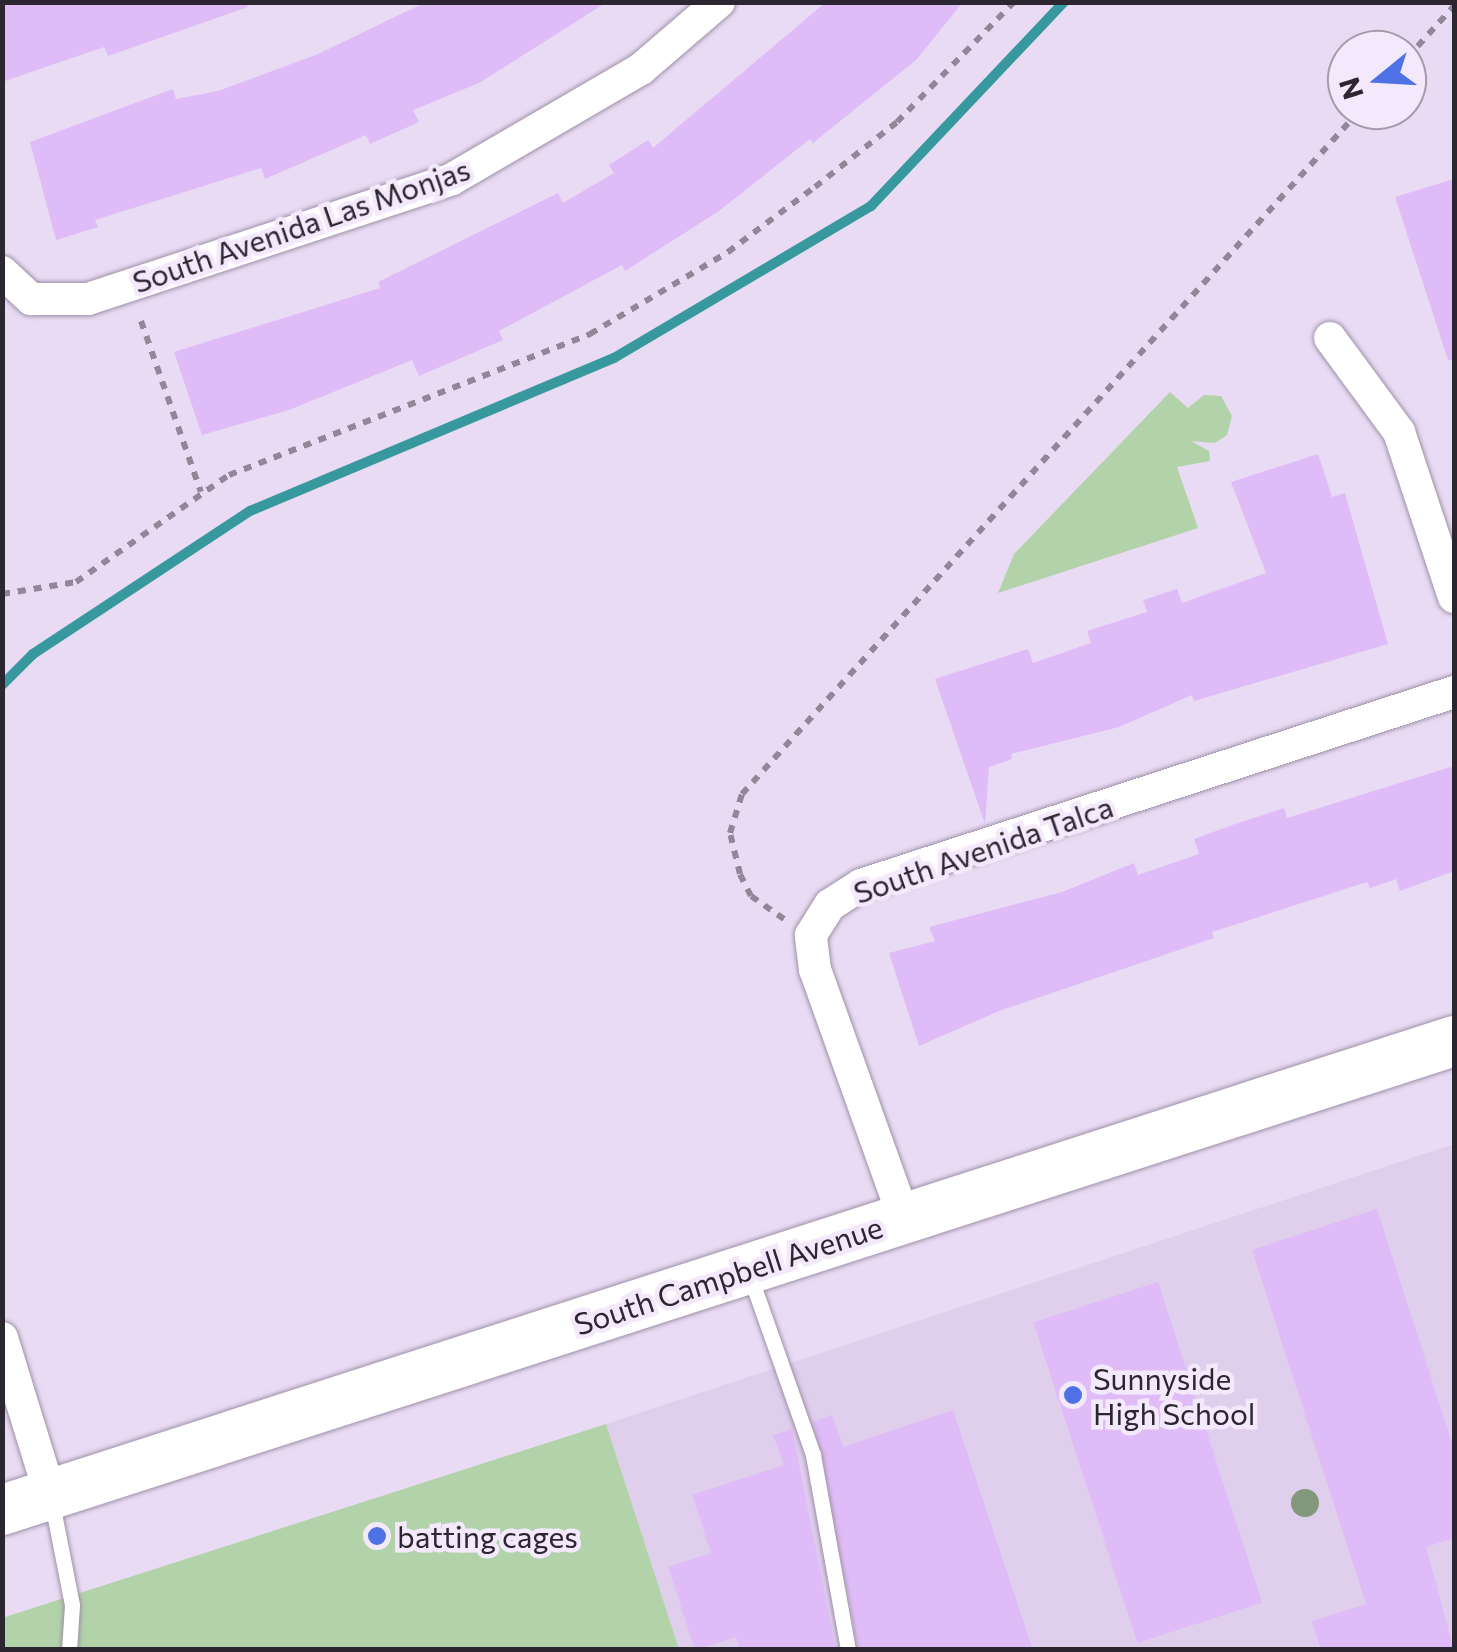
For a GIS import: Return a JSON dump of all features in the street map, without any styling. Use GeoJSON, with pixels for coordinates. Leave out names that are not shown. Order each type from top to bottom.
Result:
{"type":"FeatureCollection","features":[{"type":"Feature","properties":{"kind":"main road","name":"South Campbell Avenue"},"geometry":{"type":"LineString","coordinates":[[2,1510],[1454,1041]]}},
{"type":"Feature","properties":{"kind":"street","name":"South Avenida Las Monjas"},"geometry":{"type":"LineString","coordinates":[[9,294],[50,302],[88,299],[452,179],[642,68],[719,2]]}},
{"type":"Feature","properties":{"kind":"street"},"geometry":{"type":"LineString","coordinates":[[1330,338],[1399,432],[1454,597]]}},
{"type":"Feature","properties":{"kind":"street","name":"South Avenida Talca"},"geometry":{"type":"LineString","coordinates":[[811,935],[830,905],[861,885],[1454,692]]}},
{"type":"Feature","properties":{"kind":"street"},"geometry":{"type":"LineString","coordinates":[[811,935],[815,970],[904,1218]]}},
{"type":"Feature","properties":{"kind":"street"},"geometry":{"type":"LineString","coordinates":[[2,1338],[50,1494]]}},
{"type":"Feature","properties":{"kind":"lane"},"geometry":{"type":"LineString","coordinates":[[748,1269],[813,1455],[837,1615],[848,1650]]}},
{"type":"Feature","properties":{"kind":"lane"},"geometry":{"type":"LineString","coordinates":[[50,1494],[72,1604],[70,1650]]}},
{"type":"Feature","properties":{"kind":"path"},"geometry":{"type":"LineString","coordinates":[[2,594],[76,582],[118,558],[200,492],[307,443],[517,367],[590,334],[728,252],[897,122],[1014,2]]}},
{"type":"Feature","properties":{"kind":"path"},"geometry":{"type":"LineString","coordinates":[[1427,36],[1454,6]]}},
{"type":"Feature","properties":{"kind":"path"},"geometry":{"type":"LineString","coordinates":[[811,935],[751,896],[740,874],[730,833],[742,794],[1342,130]]}},
{"type":"Feature","properties":{"kind":"path"},"geometry":{"type":"LineString","coordinates":[[140,321],[200,492]]}},
{"type":"Feature","properties":{"kind":"shaded area","name":"Sunnyside High School"},"geometry":{"type":"Polygon","coordinates":[[[1454,1144],[1454,1649],[679,1649],[606,1424],[1454,1144]]]}},
{"type":"Feature","properties":{"kind":"green space"},"geometry":{"type":"Polygon","coordinates":[[[1170,392],[1188,408],[1204,395],[1221,396],[1232,416],[1227,435],[1215,443],[1191,441],[1209,451],[1210,461],[1177,467],[1198,528],[998,593],[1014,554],[1170,392]]]}},
{"type":"Feature","properties":{"kind":"green space"},"geometry":{"type":"Polygon","coordinates":[[[606,1424],[679,1649],[3,1650],[2,1618],[606,1424]]]}},
{"type":"Feature","properties":{"kind":"building"},"geometry":{"type":"Polygon","coordinates":[[[2,2],[247,2],[248,7],[108,56],[104,47],[2,82],[2,2]]]}},
{"type":"Feature","properties":{"kind":"building"},"geometry":{"type":"Polygon","coordinates":[[[426,2],[607,2],[479,83],[413,110],[419,122],[370,144],[366,135],[265,179],[261,168],[95,220],[98,227],[56,240],[30,142],[173,89],[176,99],[218,91],[318,54],[426,2]]]}},
{"type":"Feature","properties":{"kind":"building"},"geometry":{"type":"Polygon","coordinates":[[[826,2],[963,2],[916,60],[813,143],[810,139],[719,211],[625,271],[622,265],[499,331],[503,340],[419,376],[412,360],[289,410],[202,435],[174,352],[380,288],[378,282],[558,193],[563,203],[614,173],[609,165],[648,140],[653,148],[826,2]]]}},
{"type":"Feature","properties":{"kind":"building"},"geometry":{"type":"Polygon","coordinates":[[[1454,179],[1454,359],[1448,360],[1395,197],[1454,179]]]}},
{"type":"Feature","properties":{"kind":"building"},"geometry":{"type":"Polygon","coordinates":[[[1318,454],[1332,497],[1345,493],[1388,644],[1194,701],[1192,695],[1119,727],[1011,754],[1012,759],[989,767],[985,824],[935,679],[1028,649],[1033,663],[1091,643],[1087,631],[1147,612],[1143,600],[1177,589],[1182,603],[1266,573],[1231,482],[1318,454]]]}},
{"type":"Feature","properties":{"kind":"building"},"geometry":{"type":"Polygon","coordinates":[[[1454,766],[1454,871],[1400,891],[1396,879],[1370,888],[1367,882],[1212,932],[1214,938],[999,1011],[919,1046],[889,953],[935,941],[929,927],[1062,892],[1134,863],[1138,875],[1199,854],[1194,839],[1238,823],[1284,808],[1287,818],[1454,766]]]}},
{"type":"Feature","properties":{"kind":"building"},"geometry":{"type":"Polygon","coordinates":[[[1377,1209],[1454,1449],[1454,1538],[1426,1547],[1454,1650],[1321,1650],[1312,1621],[1366,1604],[1252,1250],[1377,1209]]]}},
{"type":"Feature","properties":{"kind":"building"},"geometry":{"type":"Polygon","coordinates":[[[1158,1282],[1262,1603],[1138,1643],[1033,1322],[1158,1282]]]}},
{"type":"Feature","properties":{"kind":"building"},"geometry":{"type":"Polygon","coordinates":[[[953,1410],[1033,1650],[859,1650],[813,1422],[832,1415],[843,1447],[953,1410]]]}},
{"type":"Feature","properties":{"kind":"building"},"geometry":{"type":"Polygon","coordinates":[[[792,1429],[836,1650],[740,1650],[736,1637],[695,1650],[668,1567],[711,1553],[692,1495],[784,1465],[773,1435],[792,1429]]]}},
{"type":"Feature","properties":{"kind":"waterway"},"geometry":{"type":"LineString","coordinates":[[2,685],[33,654],[250,511],[614,358],[871,206],[1064,2]]}},
{"type":"Feature","properties":{"kind":"place","name":"Sunnyside High School"},"geometry":{"type":"Point","coordinates":[1073,1395]}},
{"type":"Feature","properties":{"kind":"place","name":"batting cages"},"geometry":{"type":"Point","coordinates":[377,1536]}}]}
